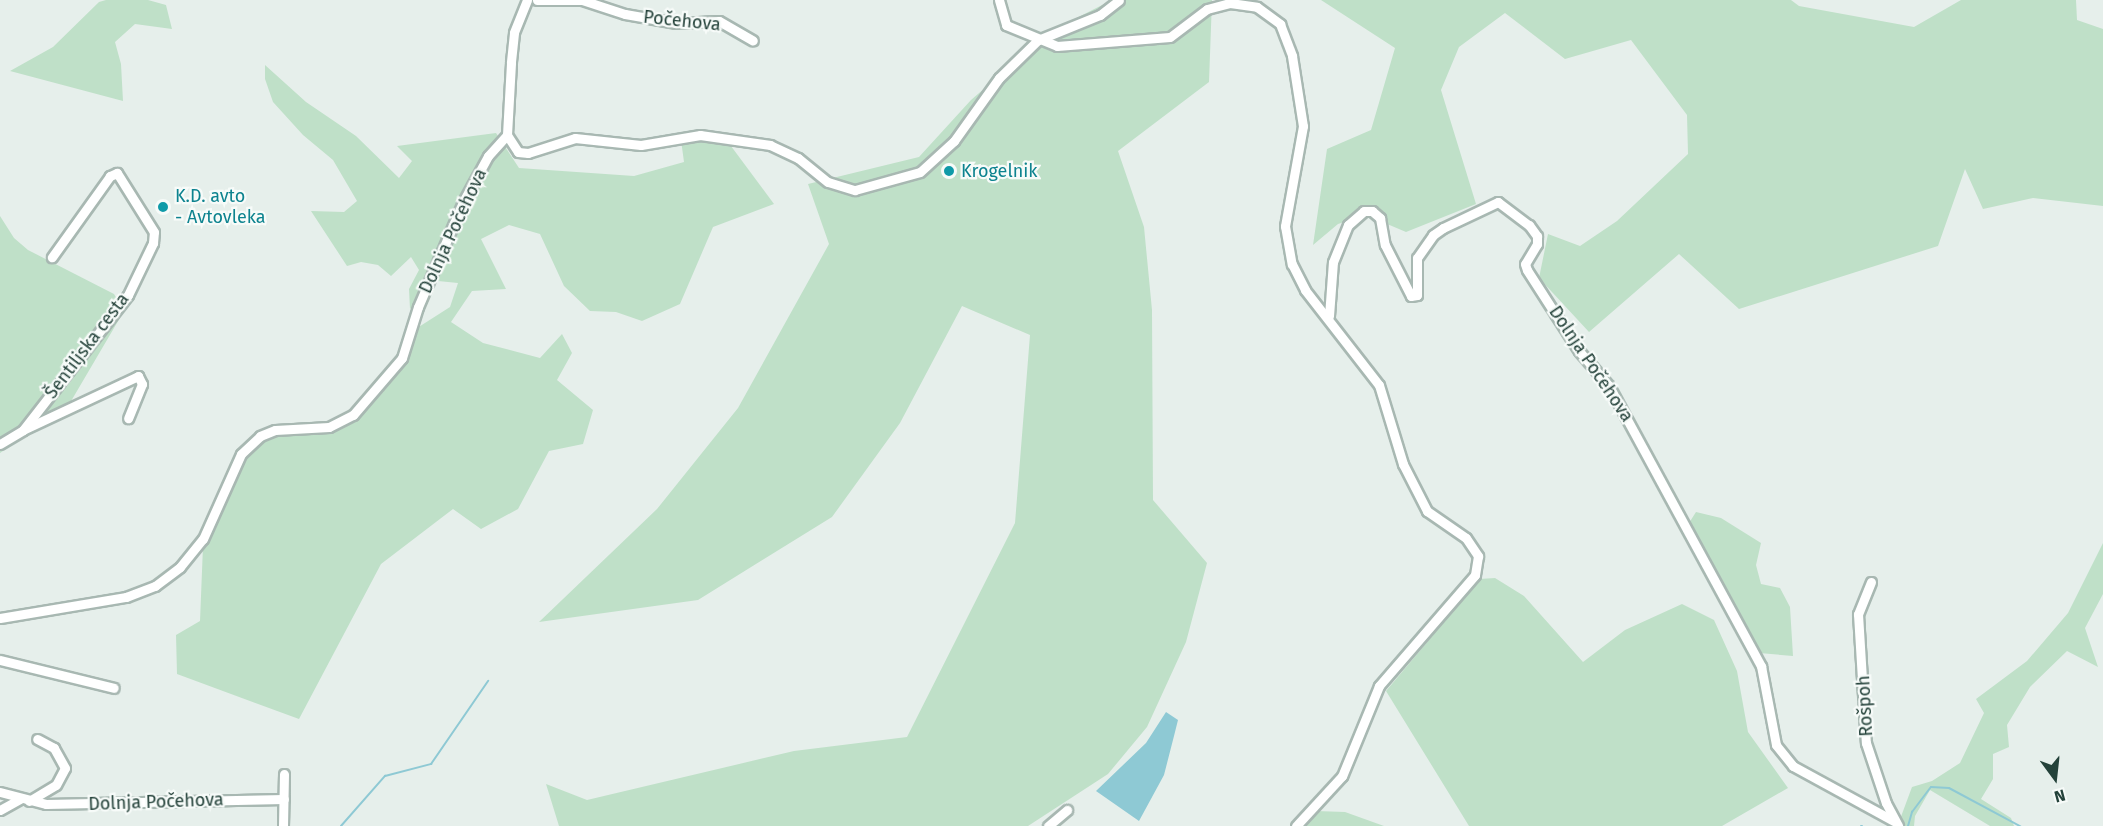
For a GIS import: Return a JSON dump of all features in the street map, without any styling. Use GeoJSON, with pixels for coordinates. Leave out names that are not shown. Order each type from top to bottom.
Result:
{"type":"FeatureCollection","features":[{"type":"Feature","properties":{"kind":"street"},"geometry":{"type":"LineString","coordinates":[[527,0],[514,33],[507,135],[518,152],[528,153],[575,138],[641,145],[700,135],[770,145],[798,158],[828,182],[855,190],[920,172],[954,141],[999,78],[1038,40],[1100,15],[1119,0]]}},
{"type":"Feature","properties":{"kind":"street","name":"Počehova"},"geometry":{"type":"LineString","coordinates":[[537,0],[582,0],[625,14],[676,23],[719,21],[753,41]]}},
{"type":"Feature","properties":{"kind":"street"},"geometry":{"type":"LineString","coordinates":[[999,0],[1006,25],[1057,46],[1170,37],[1207,9],[1230,3],[1257,7],[1280,24],[1292,56],[1304,126],[1285,226],[1287,250],[1301,283],[1329,316],[1379,385],[1403,464],[1427,511],[1466,538],[1480,562],[1475,575],[1379,686],[1342,776],[1296,826]]}},
{"type":"Feature","properties":{"kind":"street","name":"Dolnja Počehova"},"geometry":{"type":"LineString","coordinates":[[0,618],[126,597],[155,586],[180,567],[203,539],[241,454],[261,436],[275,430],[329,427],[353,415],[402,358],[418,307],[463,202],[488,156],[507,135]]}},
{"type":"Feature","properties":{"kind":"street","name":"Šentiljska cesta"},"geometry":{"type":"LineString","coordinates":[[0,444],[23,430],[128,295],[153,243],[154,232],[117,173],[110,176],[52,257]]}},
{"type":"Feature","properties":{"kind":"street","name":"Dolnja Počehova"},"geometry":{"type":"LineString","coordinates":[[1329,316],[1333,262],[1348,225],[1364,211],[1372,211],[1380,218],[1385,245],[1411,296],[1417,295],[1417,258],[1433,235],[1443,228],[1498,202],[1533,229],[1537,243],[1525,264],[1527,270],[1579,351],[1609,386],[1761,666],[1776,745],[1793,766],[1896,823]]}},
{"type":"Feature","properties":{"kind":"street"},"geometry":{"type":"LineString","coordinates":[[23,430],[138,376],[142,384],[128,418]]}},
{"type":"Feature","properties":{"kind":"street","name":"Rošpoh"},"geometry":{"type":"LineString","coordinates":[[1871,582],[1857,614],[1865,677],[1866,743],[1896,823]]}},
{"type":"Feature","properties":{"kind":"street"},"geometry":{"type":"LineString","coordinates":[[0,660],[114,688]]}},
{"type":"Feature","properties":{"kind":"street"},"geometry":{"type":"LineString","coordinates":[[0,810],[56,786],[64,768],[54,748],[37,739]]}},
{"type":"Feature","properties":{"kind":"street"},"geometry":{"type":"LineString","coordinates":[[283,826],[284,774]]}},
{"type":"Feature","properties":{"kind":"street","name":"Dolnja Počehova"},"geometry":{"type":"LineString","coordinates":[[0,792],[24,800],[71,805],[284,799]]}},
{"type":"Feature","properties":{"kind":"street"},"geometry":{"type":"LineString","coordinates":[[1048,826],[1067,810]]}},
{"type":"Feature","properties":{"kind":"green space"},"geometry":{"type":"Polygon","coordinates":[[[148,0],[166,5],[172,29],[135,24],[115,42],[121,64],[123,101],[10,71],[53,47],[99,2],[148,0]]]}},
{"type":"Feature","properties":{"kind":"green space"},"geometry":{"type":"Polygon","coordinates":[[[1112,0],[1212,0],[1209,82],[1118,151],[1144,227],[1152,310],[1153,500],[1207,563],[1186,642],[1147,727],[1108,774],[1028,826],[559,826],[546,784],[587,800],[794,751],[907,737],[1015,523],[1030,335],[962,306],[900,423],[832,517],[698,600],[539,622],[657,509],[738,408],[829,244],[808,184],[919,157],[971,100],[1051,31],[1112,0]]]}},
{"type":"Feature","properties":{"kind":"green space"},"geometry":{"type":"Polygon","coordinates":[[[1321,0],[1791,0],[1799,6],[1914,27],[1961,0],[2076,0],[2077,20],[2103,29],[2103,206],[2033,198],[1983,209],[1965,169],[1938,246],[1739,309],[1679,254],[1589,332],[1539,278],[1548,234],[1580,246],[1617,221],[1688,154],[1687,115],[1631,40],[1565,59],[1505,13],[1459,47],[1441,90],[1476,204],[1406,232],[1366,215],[1338,224],[1313,245],[1327,149],[1371,130],[1395,48],[1321,0]]]}},
{"type":"Feature","properties":{"kind":"green space"},"geometry":{"type":"Polygon","coordinates":[[[265,65],[306,102],[356,136],[399,178],[412,161],[397,146],[496,133],[519,168],[634,176],[684,162],[681,140],[704,139],[728,142],[774,204],[713,227],[680,304],[642,321],[616,312],[590,311],[564,286],[540,234],[509,225],[481,239],[506,289],[472,291],[451,322],[483,343],[540,358],[562,334],[572,353],[557,380],[593,410],[583,444],[549,451],[518,509],[481,529],[453,509],[381,564],[299,719],[177,674],[176,635],[200,621],[203,546],[221,513],[243,455],[276,432],[330,428],[383,385],[414,330],[450,307],[458,283],[438,281],[410,309],[409,289],[419,270],[411,257],[391,276],[378,265],[361,262],[347,266],[311,211],[344,212],[357,201],[333,160],[303,135],[273,102],[265,79],[265,65]]]}},
{"type":"Feature","properties":{"kind":"green space"},"geometry":{"type":"Polygon","coordinates":[[[0,216],[14,238],[28,250],[114,294],[124,311],[67,408],[0,453],[0,216]]]}},
{"type":"Feature","properties":{"kind":"green space"},"geometry":{"type":"Polygon","coordinates":[[[1696,512],[1721,518],[1761,543],[1756,565],[1761,584],[1780,588],[1790,607],[1793,656],[1759,653],[1689,523],[1696,512]]]}},
{"type":"Feature","properties":{"kind":"green space"},"geometry":{"type":"Polygon","coordinates":[[[2103,543],[2103,594],[2085,628],[2098,667],[2067,651],[2030,687],[2007,725],[2009,747],[1993,754],[1993,779],[1981,799],[2011,818],[2014,826],[1990,826],[1930,790],[1915,816],[1914,826],[1901,826],[1899,822],[1912,787],[1932,781],[1960,763],[1984,713],[1976,699],[2027,661],[2068,613],[2103,543]]]}},
{"type":"Feature","properties":{"kind":"green space"},"geometry":{"type":"Polygon","coordinates":[[[1495,578],[1524,596],[1583,662],[1625,630],[1682,604],[1714,620],[1737,671],[1748,732],[1788,788],[1722,826],[1469,826],[1386,691],[1429,640],[1450,607],[1479,579],[1495,578]]]}},
{"type":"Feature","properties":{"kind":"green space"},"geometry":{"type":"Polygon","coordinates":[[[1316,811],[1345,812],[1384,826],[1300,826],[1316,811]]]}},
{"type":"Feature","properties":{"kind":"water"},"geometry":{"type":"Polygon","coordinates":[[[1166,712],[1178,720],[1164,775],[1139,821],[1096,791],[1146,743],[1166,712]]]}},
{"type":"Feature","properties":{"kind":"waterway"},"geometry":{"type":"LineString","coordinates":[[341,826],[385,776],[431,764],[488,681]]}},
{"type":"Feature","properties":{"kind":"waterway"},"geometry":{"type":"LineString","coordinates":[[1908,826],[1912,812],[1931,787],[1949,788],[2020,826]]}},
{"type":"Feature","properties":{"kind":"place","name":"Krogelnik"},"geometry":{"type":"Point","coordinates":[949,171]}},
{"type":"Feature","properties":{"kind":"place","name":"K.D. avto - Avtovleka"},"geometry":{"type":"Point","coordinates":[163,207]}}]}
